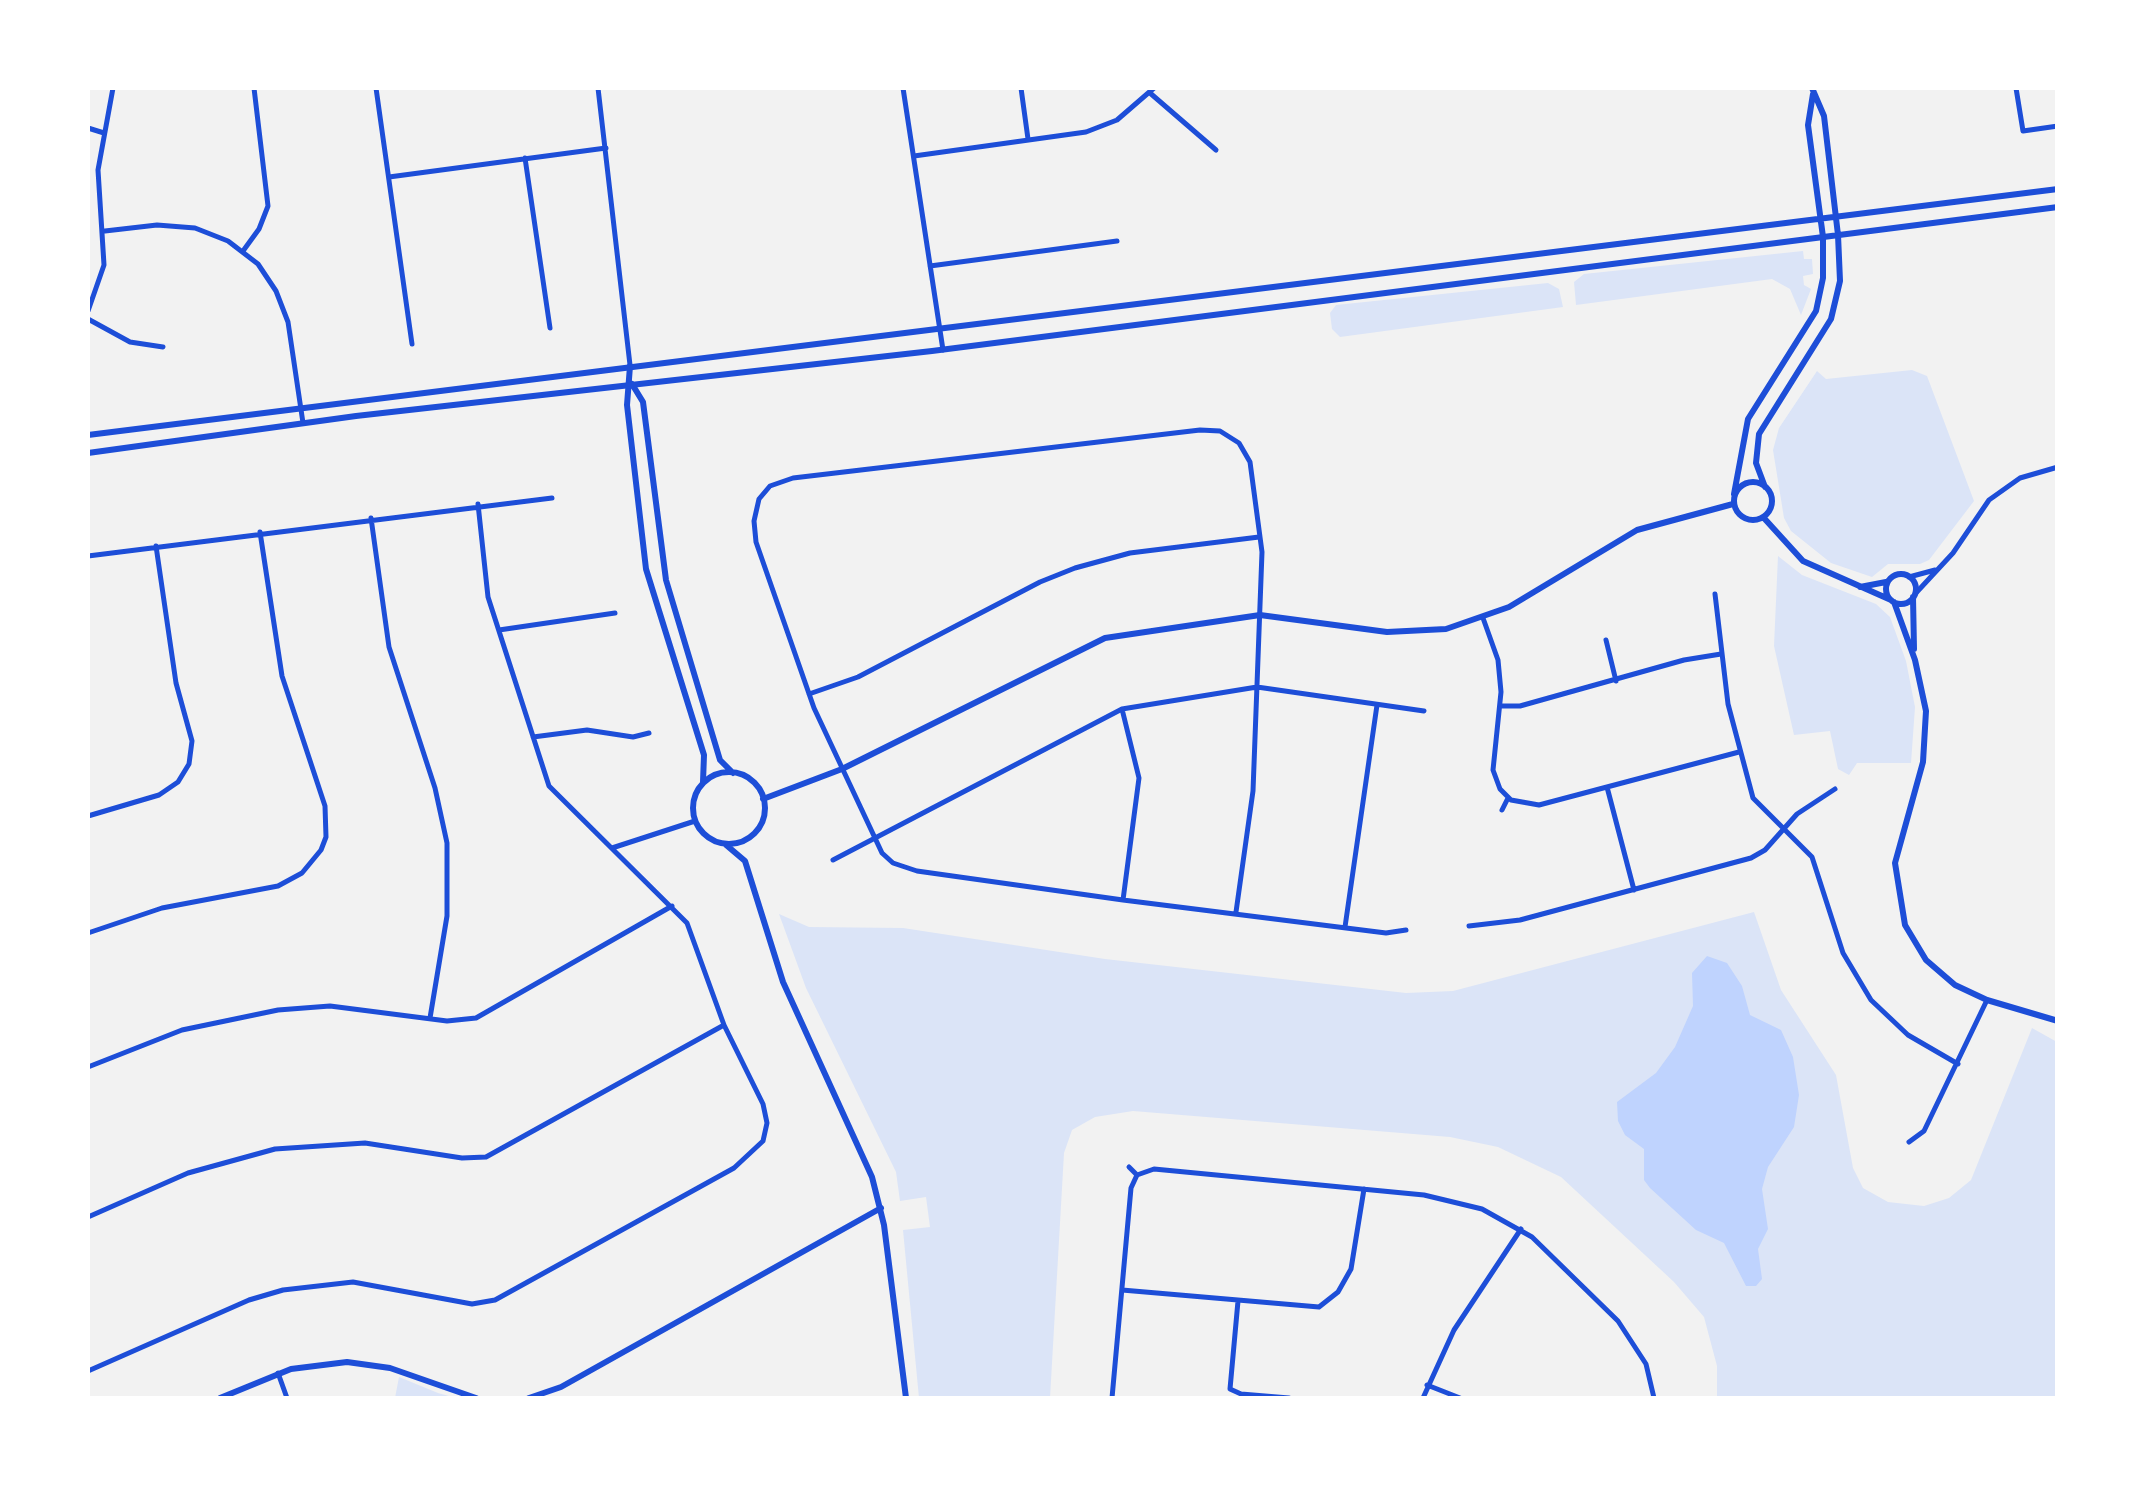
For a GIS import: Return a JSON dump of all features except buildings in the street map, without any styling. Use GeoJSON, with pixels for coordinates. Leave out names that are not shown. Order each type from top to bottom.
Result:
{"type":"FeatureCollection","features":[{"type":"Feature","properties":{"kind":"street"},"geometry":{"type":"LineString","coordinates":[[88,311],[104,265],[105,231],[98,170],[113,88]]}},
{"type":"Feature","properties":{"kind":"street"},"geometry":{"type":"LineString","coordinates":[[243,251],[264,219],[269,193],[254,88]]}},
{"type":"Feature","properties":{"kind":"street"},"geometry":{"type":"LineString","coordinates":[[376,88],[412,344]]}},
{"type":"Feature","properties":{"kind":"street"},"geometry":{"type":"LineString","coordinates":[[598,88],[632,383],[627,405],[646,569],[704,755],[703,782],[695,798],[695,821],[706,836],[726,844],[745,861],[783,982],[865,1160],[881,1208],[906,1398]]}},
{"type":"Feature","properties":{"kind":"street"},"geometry":{"type":"LineString","coordinates":[[903,88],[943,350]]}},
{"type":"Feature","properties":{"kind":"street"},"geometry":{"type":"LineString","coordinates":[[1021,88],[1028,140]]}},
{"type":"Feature","properties":{"kind":"street"},"geometry":{"type":"LineString","coordinates":[[2016,88],[2022,131],[2058,126]]}},
{"type":"Feature","properties":{"kind":"street"},"geometry":{"type":"LineString","coordinates":[[913,156],[1102,126],[1133,109],[1152,90],[1216,150]]}},
{"type":"Feature","properties":{"kind":"street"},"geometry":{"type":"LineString","coordinates":[[1763,517],[1772,502],[1756,463],[1759,434],[1827,328],[1838,291],[1838,235],[1824,116],[1812,91]]}},
{"type":"Feature","properties":{"kind":"street"},"geometry":{"type":"LineString","coordinates":[[1812,91],[1807,109],[1823,237],[1823,278],[1816,311],[1748,419],[1732,504],[1742,517],[1763,517],[1803,561],[1904,603],[1938,569],[2000,490],[2031,473],[2058,467]]}},
{"type":"Feature","properties":{"kind":"street"},"geometry":{"type":"LineString","coordinates":[[88,128],[104,133]]}},
{"type":"Feature","properties":{"kind":"street"},"geometry":{"type":"LineString","coordinates":[[389,177],[606,148]]}},
{"type":"Feature","properties":{"kind":"street"},"geometry":{"type":"LineString","coordinates":[[525,158],[550,328]]}},
{"type":"Feature","properties":{"kind":"street"},"geometry":{"type":"LineString","coordinates":[[88,436],[300,406],[940,332],[2058,189]]}},
{"type":"Feature","properties":{"kind":"street"},"geometry":{"type":"LineString","coordinates":[[88,453],[632,383],[943,350],[2058,207]]}},
{"type":"Feature","properties":{"kind":"street"},"geometry":{"type":"LineString","coordinates":[[105,231],[177,225],[212,233],[243,251],[268,278],[283,306],[303,423]]}},
{"type":"Feature","properties":{"kind":"street"},"geometry":{"type":"LineString","coordinates":[[930,266],[1117,241]]}},
{"type":"Feature","properties":{"kind":"street"},"geometry":{"type":"LineString","coordinates":[[88,319],[130,342],[163,347]]}},
{"type":"Feature","properties":{"kind":"street"},"geometry":{"type":"LineString","coordinates":[[632,383],[643,402],[666,580],[720,760],[732,773],[748,779],[762,799],[764,817],[751,838],[745,861]]}},
{"type":"Feature","properties":{"kind":"street"},"geometry":{"type":"LineString","coordinates":[[1236,912],[1253,792],[1260,615],[1260,536],[1250,462],[1239,443],[1223,433],[1200,430],[793,478],[770,486],[759,498],[754,521],[756,542],[809,694],[875,838],[893,863],[916,872],[1124,900],[1344,928],[1406,930]]}},
{"type":"Feature","properties":{"kind":"street"},"geometry":{"type":"LineString","coordinates":[[1734,494],[1747,484],[1765,487]]}},
{"type":"Feature","properties":{"kind":"street"},"geometry":{"type":"LineString","coordinates":[[88,556],[478,504],[552,498]]}},
{"type":"Feature","properties":{"kind":"street"},"geometry":{"type":"LineString","coordinates":[[88,1371],[249,1300],[283,1290],[353,1282],[472,1304],[495,1300],[734,1168],[755,1152],[766,1134],[762,1104],[724,1025],[696,943],[672,906],[549,786],[488,597],[478,504]]}},
{"type":"Feature","properties":{"kind":"street"},"geometry":{"type":"LineString","coordinates":[[762,799],[842,769],[1106,638],[1260,615],[1400,632],[1446,628],[1483,618],[1637,530],[1732,504]]}},
{"type":"Feature","properties":{"kind":"street"},"geometry":{"type":"LineString","coordinates":[[370,518],[389,647],[435,788],[447,843],[447,916],[430,1018]]}},
{"type":"Feature","properties":{"kind":"street"},"geometry":{"type":"LineString","coordinates":[[88,934],[179,904],[278,886],[302,873],[322,850],[325,806],[282,676],[260,532]]}},
{"type":"Feature","properties":{"kind":"street"},"geometry":{"type":"LineString","coordinates":[[809,694],[858,678],[1040,582],[1075,568],[1130,554],[1260,536]]}},
{"type":"Feature","properties":{"kind":"street"},"geometry":{"type":"LineString","coordinates":[[88,816],[159,795],[178,782],[189,764],[192,741],[176,684],[156,546]]}},
{"type":"Feature","properties":{"kind":"street"},"geometry":{"type":"LineString","coordinates":[[1858,587],[1888,581],[1898,574],[1910,576],[1938,569]]}},
{"type":"Feature","properties":{"kind":"street"},"geometry":{"type":"LineString","coordinates":[[1910,576],[1915,660]]}},
{"type":"Feature","properties":{"kind":"street"},"geometry":{"type":"LineString","coordinates":[[1888,581],[1886,591],[1915,660],[1925,706],[1926,740],[1897,845],[1897,898],[1908,934],[1932,967],[1955,985],[1987,1000],[2058,1022]]}},
{"type":"Feature","properties":{"kind":"street"},"geometry":{"type":"LineString","coordinates":[[1715,594],[1740,752],[1755,802],[1812,858],[1843,953],[1871,1000],[1908,1035],[1958,1064]]}},
{"type":"Feature","properties":{"kind":"street"},"geometry":{"type":"LineString","coordinates":[[498,630],[615,613]]}},
{"type":"Feature","properties":{"kind":"street"},"geometry":{"type":"LineString","coordinates":[[1483,618],[1498,660],[1501,706],[1492,770],[1508,798],[1539,805],[1740,752]]}},
{"type":"Feature","properties":{"kind":"street"},"geometry":{"type":"LineString","coordinates":[[1606,640],[1616,681]]}},
{"type":"Feature","properties":{"kind":"street"},"geometry":{"type":"LineString","coordinates":[[1501,706],[1520,706],[1684,660],[1722,654]]}},
{"type":"Feature","properties":{"kind":"street"},"geometry":{"type":"LineString","coordinates":[[833,860],[1122,710],[1257,687],[1424,710]]}},
{"type":"Feature","properties":{"kind":"street"},"geometry":{"type":"LineString","coordinates":[[1344,928],[1377,705]]}},
{"type":"Feature","properties":{"kind":"street"},"geometry":{"type":"LineString","coordinates":[[1122,710],[1139,778],[1124,900]]}},
{"type":"Feature","properties":{"kind":"street"},"geometry":{"type":"LineString","coordinates":[[533,736],[565,730],[633,737],[649,734]]}},
{"type":"Feature","properties":{"kind":"street"},"geometry":{"type":"LineString","coordinates":[[703,782],[732,773]]}},
{"type":"Feature","properties":{"kind":"street"},"geometry":{"type":"LineString","coordinates":[[1607,787],[1634,890]]}},
{"type":"Feature","properties":{"kind":"street"},"geometry":{"type":"LineString","coordinates":[[1469,926],[1520,920],[1756,856],[1802,811],[1835,789]]}},
{"type":"Feature","properties":{"kind":"street"},"geometry":{"type":"LineString","coordinates":[[1502,810],[1508,798]]}},
{"type":"Feature","properties":{"kind":"street"},"geometry":{"type":"LineString","coordinates":[[612,848],[695,821]]}},
{"type":"Feature","properties":{"kind":"street"},"geometry":{"type":"LineString","coordinates":[[726,844],[751,838]]}},
{"type":"Feature","properties":{"kind":"street"},"geometry":{"type":"LineString","coordinates":[[88,1068],[153,1040],[246,1015],[330,1006],[466,1021],[489,1014],[672,906]]}},
{"type":"Feature","properties":{"kind":"street"},"geometry":{"type":"LineString","coordinates":[[1909,1142],[1924,1131],[1987,1000]]}},
{"type":"Feature","properties":{"kind":"street"},"geometry":{"type":"LineString","coordinates":[[88,1217],[188,1172],[275,1149],[365,1143],[462,1158],[486,1157],[724,1025]]}},
{"type":"Feature","properties":{"kind":"street"},"geometry":{"type":"LineString","coordinates":[[1129,1168],[1137,1175]]}},
{"type":"Feature","properties":{"kind":"street"},"geometry":{"type":"LineString","coordinates":[[1112,1398],[1132,1188],[1137,1175],[1154,1169],[1452,1199],[1520,1229],[1628,1332],[1646,1364],[1654,1398]]}},
{"type":"Feature","properties":{"kind":"street"},"geometry":{"type":"LineString","coordinates":[[1122,1290],[1308,1308],[1329,1306],[1355,1258],[1364,1189]]}},
{"type":"Feature","properties":{"kind":"street"},"geometry":{"type":"LineString","coordinates":[[529,1398],[561,1387],[881,1208]]}},
{"type":"Feature","properties":{"kind":"street"},"geometry":{"type":"LineString","coordinates":[[1422,1398],[1454,1330],[1520,1229]]}},
{"type":"Feature","properties":{"kind":"street"},"geometry":{"type":"LineString","coordinates":[[1238,1301],[1232,1396],[1290,1398]]}},
{"type":"Feature","properties":{"kind":"street"},"geometry":{"type":"LineString","coordinates":[[220,1398],[278,1374],[312,1365],[360,1363],[401,1372],[476,1398]]}},
{"type":"Feature","properties":{"kind":"street"},"geometry":{"type":"LineString","coordinates":[[278,1374],[287,1398]]}},
{"type":"Feature","properties":{"kind":"street"},"geometry":{"type":"LineString","coordinates":[[1427,1385],[1460,1398]]}},
{"type":"Feature","properties":{"kind":"shaded area"},"geometry":{"type":"Polygon","coordinates":[[[1803,251],[1804,259],[1812,259],[1813,274],[1803,276],[1804,285],[1811,289],[1801,315],[1790,289],[1772,279],[1576,305],[1574,282],[1584,274],[1803,251]]]}},
{"type":"Feature","properties":{"kind":"shaded area"},"geometry":{"type":"Polygon","coordinates":[[[1548,283],[1559,289],[1563,307],[1340,337],[1332,329],[1330,313],[1336,305],[1548,283]]]}},
{"type":"Feature","properties":{"kind":"shaded area"},"geometry":{"type":"Polygon","coordinates":[[[1912,370],[1927,376],[1974,501],[1929,560],[1920,564],[1888,564],[1872,577],[1831,563],[1791,531],[1784,518],[1773,450],[1779,428],[1817,371],[1826,379],[1912,370]]]}},
{"type":"Feature","properties":{"kind":"shaded area"},"geometry":{"type":"Polygon","coordinates":[[[1778,556],[1802,575],[1876,604],[1890,617],[1906,661],[1915,707],[1911,763],[1857,763],[1849,775],[1838,769],[1830,731],[1794,735],[1774,646],[1778,556]]]}},
{"type":"Feature","properties":{"kind":"shaded area"},"geometry":{"type":"Polygon","coordinates":[[[1754,912],[1781,990],[1836,1075],[1853,1168],[1863,1188],[1888,1202],[1924,1206],[1949,1198],[1971,1180],[2032,1028],[2057,1042],[2057,1398],[1717,1398],[1717,1366],[1704,1317],[1674,1282],[1561,1177],[1498,1147],[1450,1137],[1133,1111],[1095,1117],[1072,1130],[1064,1153],[1050,1398],[919,1398],[903,1230],[930,1227],[926,1197],[900,1201],[896,1172],[806,988],[779,914],[809,927],[903,928],[1105,959],[1406,993],[1453,991],[1754,912]]]}},
{"type":"Feature","properties":{"kind":"shaded area"},"geometry":{"type":"Polygon","coordinates":[[[399,1377],[438,1393],[456,1398],[395,1398],[399,1377]]]}},
{"type":"Feature","properties":{"kind":"water"},"geometry":{"type":"Polygon","coordinates":[[[1707,956],[1727,963],[1742,986],[1750,1015],[1781,1030],[1793,1057],[1799,1095],[1794,1127],[1768,1167],[1762,1189],[1768,1229],[1758,1249],[1762,1279],[1756,1286],[1746,1286],[1724,1243],[1696,1230],[1650,1188],[1644,1180],[1644,1149],[1625,1135],[1618,1121],[1617,1102],[1656,1073],[1675,1047],[1693,1006],[1692,973],[1707,956]]]}}]}
